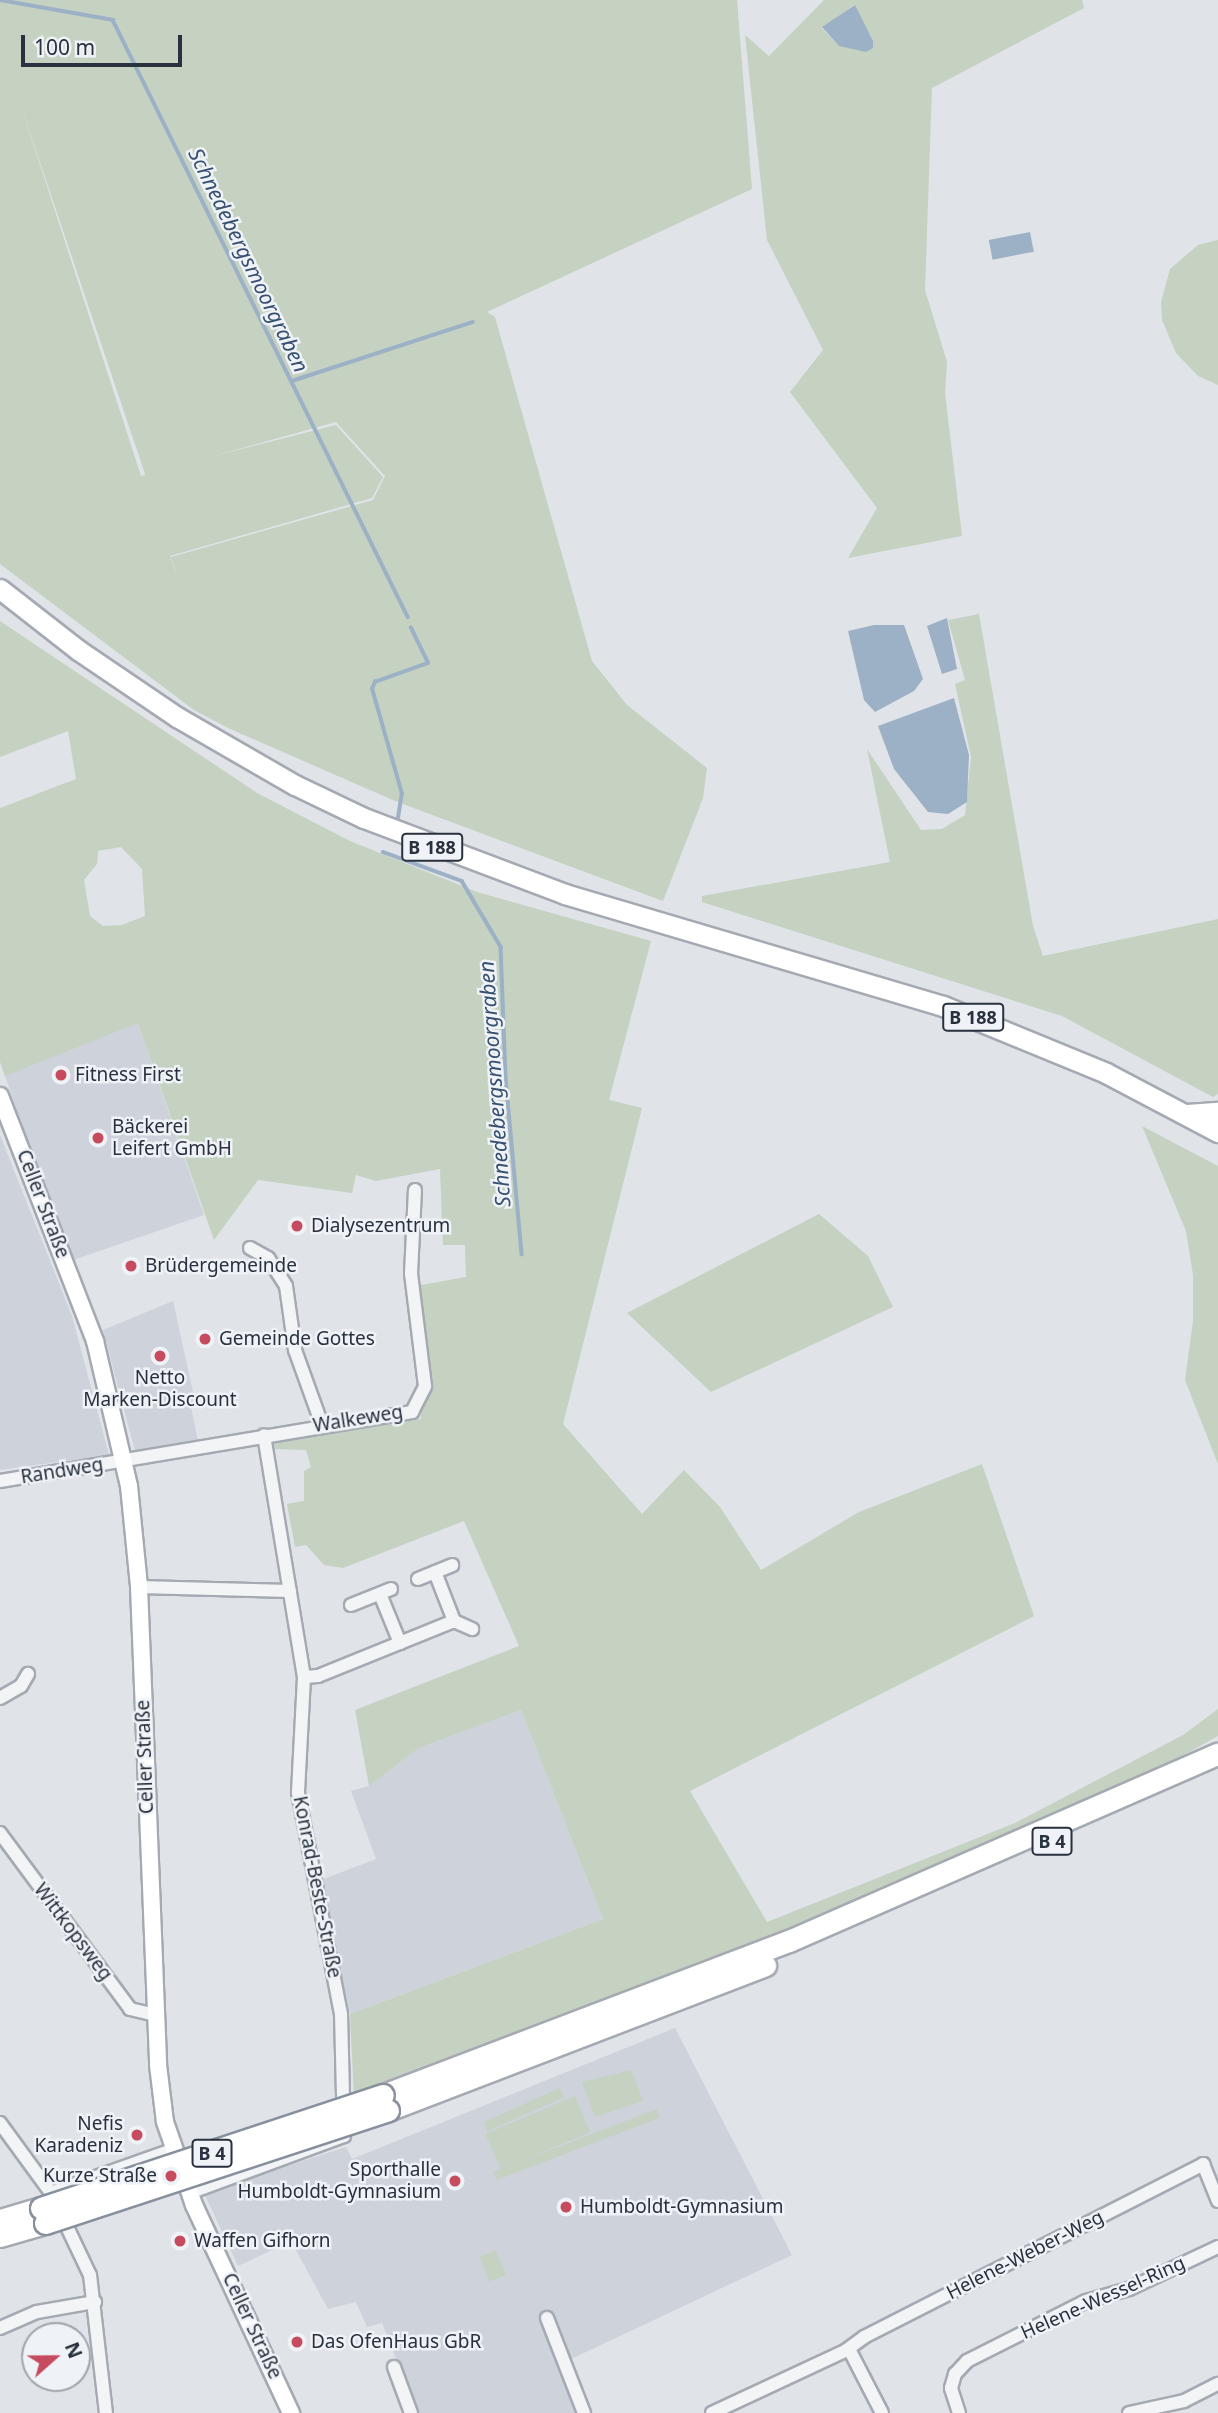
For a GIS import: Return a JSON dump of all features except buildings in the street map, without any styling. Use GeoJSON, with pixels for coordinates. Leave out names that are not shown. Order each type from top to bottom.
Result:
{"type":"FeatureCollection","features":[{"type":"Feature","properties":{"kind":"highway","name":"B 4"},"geometry":{"type":"LineString","coordinates":[[690,1989],[1218,1754]]}},
{"type":"Feature","properties":{"kind":"highway","name":"B 4"},"geometry":{"type":"LineString","coordinates":[[0,2220],[386,2103],[690,1989],[1218,1767]]}},
{"type":"Feature","properties":{"kind":"highway","name":"B 4"},"geometry":{"type":"LineString","coordinates":[[0,2236],[45,2208]]}},
{"type":"Feature","properties":{"kind":"main road","name":"B 188"},"geometry":{"type":"LineString","coordinates":[[0,589],[78,650],[177,717],[295,785],[365,818],[565,894],[943,1006],[1073,1058],[1218,1132]]}},
{"type":"Feature","properties":{"kind":"main road"},"geometry":{"type":"LineString","coordinates":[[1185,1114],[1218,1112]]}},
{"type":"Feature","properties":{"kind":"street","name":"Celler Straße"},"geometry":{"type":"LineString","coordinates":[[0,1096],[91,1330],[124,1461],[139,1587],[160,2085],[172,2150],[189,2193],[291,2413]]}},
{"type":"Feature","properties":{"kind":"street","name":"Walkeweg"},"geometry":{"type":"LineString","coordinates":[[124,1461],[189,1452],[264,1434],[412,1412],[420,1402],[425,1386],[411,1274],[415,1190]]}},
{"type":"Feature","properties":{"kind":"street"},"geometry":{"type":"LineString","coordinates":[[250,1248],[268,1258],[286,1286],[295,1350],[322,1425]]}},
{"type":"Feature","properties":{"kind":"street","name":"Konrad-Beste-Straße"},"geometry":{"type":"LineString","coordinates":[[189,2193],[344,2136],[341,2014],[305,1848],[298,1792],[304,1677],[264,1434]]}},
{"type":"Feature","properties":{"kind":"street","name":"Randweg"},"geometry":{"type":"LineString","coordinates":[[0,1481],[124,1461]]}},
{"type":"Feature","properties":{"kind":"street"},"geometry":{"type":"LineString","coordinates":[[418,1579],[452,1565]]}},
{"type":"Feature","properties":{"kind":"street"},"geometry":{"type":"LineString","coordinates":[[435,1572],[454,1621],[472,1629]]}},
{"type":"Feature","properties":{"kind":"street"},"geometry":{"type":"LineString","coordinates":[[139,1587],[290,1591]]}},
{"type":"Feature","properties":{"kind":"street"},"geometry":{"type":"LineString","coordinates":[[351,1605],[386,1591],[400,1643]]}},
{"type":"Feature","properties":{"kind":"street"},"geometry":{"type":"LineString","coordinates":[[304,1677],[454,1621]]}},
{"type":"Feature","properties":{"kind":"street"},"geometry":{"type":"LineString","coordinates":[[0,1698],[21,1686],[28,1674]]}},
{"type":"Feature","properties":{"kind":"street","name":"Wittkopsweg"},"geometry":{"type":"LineString","coordinates":[[0,1833],[130,2009],[156,2015]]}},
{"type":"Feature","properties":{"kind":"street"},"geometry":{"type":"LineString","coordinates":[[0,2123],[45,2208],[90,2275],[106,2413]]}},
{"type":"Feature","properties":{"kind":"street"},"geometry":{"type":"LineString","coordinates":[[45,2208],[172,2150]]}},
{"type":"Feature","properties":{"kind":"street","name":"Helene-Weber-Weg"},"geometry":{"type":"LineString","coordinates":[[717,2412],[849,2349],[864,2337],[1203,2164],[1218,2201]]}},
{"type":"Feature","properties":{"kind":"street","name":"Helene-Wessel-Ring"},"geometry":{"type":"LineString","coordinates":[[959,2413],[951,2388],[955,2374],[967,2361],[1086,2301],[1129,2289],[1218,2247]]}},
{"type":"Feature","properties":{"kind":"street"},"geometry":{"type":"LineString","coordinates":[[0,2329],[37,2312],[95,2302]]}},
{"type":"Feature","properties":{"kind":"street"},"geometry":{"type":"LineString","coordinates":[[548,2318],[584,2413]]}},
{"type":"Feature","properties":{"kind":"street"},"geometry":{"type":"LineString","coordinates":[[849,2349],[883,2413]]}},
{"type":"Feature","properties":{"kind":"street"},"geometry":{"type":"LineString","coordinates":[[394,2367],[411,2413]]}},
{"type":"Feature","properties":{"kind":"street"},"geometry":{"type":"LineString","coordinates":[[1129,2413],[1174,2404],[1218,2384]]}},
{"type":"Feature","properties":{"kind":"shaded area"},"geometry":{"type":"Polygon","coordinates":[[[138,1023],[204,1215],[69,1261],[3,1070],[138,1023]]]}},
{"type":"Feature","properties":{"kind":"shaded area"},"geometry":{"type":"Polygon","coordinates":[[[0,1135],[72,1316],[109,1455],[0,1470],[0,1135]]]}},
{"type":"Feature","properties":{"kind":"shaded area"},"geometry":{"type":"Polygon","coordinates":[[[173,1301],[195,1401],[190,1402],[198,1441],[135,1451],[103,1330],[173,1301]]]}},
{"type":"Feature","properties":{"kind":"shaded area"},"geometry":{"type":"Polygon","coordinates":[[[521,1710],[603,1919],[350,2014],[321,1880],[376,1859],[351,1791],[369,1786],[419,1748],[521,1710]]]}},
{"type":"Feature","properties":{"kind":"shaded area","name":"Humboldt-Gymnasium"},"geometry":{"type":"Polygon","coordinates":[[[675,2028],[792,2255],[569,2360],[590,2413],[417,2413],[382,2323],[367,2327],[356,2302],[328,2309],[291,2241],[238,2266],[204,2193],[346,2147],[352,2159],[675,2028]]]}},
{"type":"Feature","properties":{"kind":"green space"},"geometry":{"type":"Polygon","coordinates":[[[0,0],[737,0],[752,189],[487,312],[495,317],[592,661],[627,705],[707,768],[703,798],[663,901],[395,801],[228,728],[194,710],[0,564],[0,0]],[[20,103],[141,476],[145,475],[145,474],[20,103]],[[336,422],[206,458],[336,425],[383,477],[372,498],[170,556],[179,581],[171,557],[373,500],[385,476],[336,422]]]}},
{"type":"Feature","properties":{"kind":"green space"},"geometry":{"type":"Polygon","coordinates":[[[824,0],[1082,0],[1084,8],[932,88],[925,290],[947,362],[945,393],[962,536],[848,558],[877,508],[790,392],[823,350],[767,240],[745,35],[769,56],[824,0]],[[854,5],[822,28],[839,46],[873,41],[854,5]]]}},
{"type":"Feature","properties":{"kind":"green space"},"geometry":{"type":"Polygon","coordinates":[[[1218,240],[1218,385],[1198,376],[1176,353],[1162,320],[1161,302],[1170,269],[1198,245],[1218,240]]]}},
{"type":"Feature","properties":{"kind":"green space"},"geometry":{"type":"Polygon","coordinates":[[[979,614],[1033,926],[1043,956],[1218,919],[1218,1094],[1213,1097],[1062,1016],[702,902],[702,896],[890,862],[867,749],[921,830],[942,829],[965,815],[971,757],[955,684],[965,680],[948,620],[979,614]]]}},
{"type":"Feature","properties":{"kind":"green space"},"geometry":{"type":"Polygon","coordinates":[[[0,621],[257,793],[350,841],[477,892],[651,941],[609,1100],[642,1108],[563,1424],[642,1514],[684,1470],[720,1507],[761,1570],[859,1512],[982,1464],[1034,1616],[690,1791],[767,1922],[1015,1823],[1183,1735],[1218,1709],[1218,1736],[1115,1793],[1030,1831],[658,1984],[354,2098],[350,2014],[603,1919],[521,1710],[419,1748],[369,1786],[355,1710],[519,1646],[464,1521],[343,1568],[324,1565],[306,1545],[295,1547],[287,1504],[304,1501],[304,1471],[311,1467],[306,1450],[275,1449],[273,1440],[421,1419],[415,1286],[466,1277],[465,1245],[443,1245],[440,1169],[376,1181],[356,1175],[352,1193],[258,1180],[214,1240],[138,1023],[5,1076],[0,1062],[0,808],[76,779],[68,731],[0,757],[0,621]],[[121,847],[98,851],[97,864],[84,880],[90,916],[103,926],[122,925],[145,916],[142,869],[121,847]]]}},
{"type":"Feature","properties":{"kind":"green space"},"geometry":{"type":"Polygon","coordinates":[[[1142,1126],[1218,1166],[1218,1464],[1185,1380],[1193,1321],[1193,1275],[1186,1231],[1142,1126]]]}},
{"type":"Feature","properties":{"kind":"green space"},"geometry":{"type":"Polygon","coordinates":[[[819,1214],[868,1256],[893,1307],[711,1392],[627,1313],[819,1214]]]}},
{"type":"Feature","properties":{"kind":"green space"},"geometry":{"type":"Polygon","coordinates":[[[631,2070],[643,2101],[595,2117],[582,2082],[631,2070]]]}},
{"type":"Feature","properties":{"kind":"green space"},"geometry":{"type":"Polygon","coordinates":[[[560,2088],[564,2097],[487,2131],[483,2122],[560,2088]]]}},
{"type":"Feature","properties":{"kind":"green space"},"geometry":{"type":"Polygon","coordinates":[[[575,2096],[590,2132],[501,2170],[486,2134],[575,2096]]]}},
{"type":"Feature","properties":{"kind":"green space"},"geometry":{"type":"Polygon","coordinates":[[[657,2109],[660,2117],[497,2180],[494,2172],[657,2109]]]}},
{"type":"Feature","properties":{"kind":"green space"},"geometry":{"type":"Polygon","coordinates":[[[496,2250],[506,2275],[489,2282],[479,2257],[496,2250]]]}},
{"type":"Feature","properties":{"kind":"water"},"geometry":{"type":"Polygon","coordinates":[[[855,5],[873,41],[873,48],[866,52],[839,46],[822,27],[855,5]]]}},
{"type":"Feature","properties":{"kind":"water"},"geometry":{"type":"Polygon","coordinates":[[[1030,232],[1034,252],[993,260],[989,240],[1030,232]]]}},
{"type":"Feature","properties":{"kind":"water"},"geometry":{"type":"Polygon","coordinates":[[[947,618],[957,669],[942,674],[927,626],[947,618]]]}},
{"type":"Feature","properties":{"kind":"water"},"geometry":{"type":"Polygon","coordinates":[[[874,625],[904,625],[923,679],[914,691],[875,712],[864,700],[848,631],[874,625]]]}},
{"type":"Feature","properties":{"kind":"water"},"geometry":{"type":"Polygon","coordinates":[[[954,698],[969,755],[967,802],[948,814],[928,812],[894,769],[878,726],[954,698]]]}},
{"type":"Feature","properties":{"kind":"waterway","name":"Schnedebergsmoorgraben"},"geometry":{"type":"LineString","coordinates":[[0,0],[113,20],[408,617]]}},
{"type":"Feature","properties":{"kind":"waterway"},"geometry":{"type":"LineString","coordinates":[[292,381],[473,322]]}},
{"type":"Feature","properties":{"kind":"waterway","name":"Schnedebergsmoorgraben"},"geometry":{"type":"LineString","coordinates":[[398,818],[402,794],[372,689],[375,682],[428,663],[411,628]]}},
{"type":"Feature","properties":{"kind":"waterway","name":"Schnedebergsmoorgraben"},"geometry":{"type":"LineString","coordinates":[[383,852],[462,881],[501,947],[506,1078],[522,1254]]}},
{"type":"Feature","properties":{"kind":"place","name":"Fitness First"},"geometry":{"type":"Point","coordinates":[61,1075]}},
{"type":"Feature","properties":{"kind":"place","name":"Bäckerei Leifert GmbH"},"geometry":{"type":"Point","coordinates":[98,1138]}},
{"type":"Feature","properties":{"kind":"place","name":"Dialysezentrum"},"geometry":{"type":"Point","coordinates":[297,1226]}},
{"type":"Feature","properties":{"kind":"place","name":"Brüdergemeinde"},"geometry":{"type":"Point","coordinates":[131,1266]}},
{"type":"Feature","properties":{"kind":"place","name":"Gemeinde Gottes"},"geometry":{"type":"Point","coordinates":[205,1339]}},
{"type":"Feature","properties":{"kind":"place","name":"Netto Marken-Discount"},"geometry":{"type":"Point","coordinates":[160,1356]}},
{"type":"Feature","properties":{"kind":"place","name":"Nefis Karadeniz"},"geometry":{"type":"Point","coordinates":[137,2135]}},
{"type":"Feature","properties":{"kind":"place","name":"Kurze Straße"},"geometry":{"type":"Point","coordinates":[171,2176]}},
{"type":"Feature","properties":{"kind":"place","name":"Sporthalle Humboldt-Gymnasium"},"geometry":{"type":"Point","coordinates":[455,2181]}},
{"type":"Feature","properties":{"kind":"place","name":"Humboldt-Gymnasium"},"geometry":{"type":"Point","coordinates":[566,2207]}},
{"type":"Feature","properties":{"kind":"place","name":"Waffen Gifhorn"},"geometry":{"type":"Point","coordinates":[180,2241]}},
{"type":"Feature","properties":{"kind":"place","name":"Das OfenHaus GbR"},"geometry":{"type":"Point","coordinates":[297,2342]}}]}
